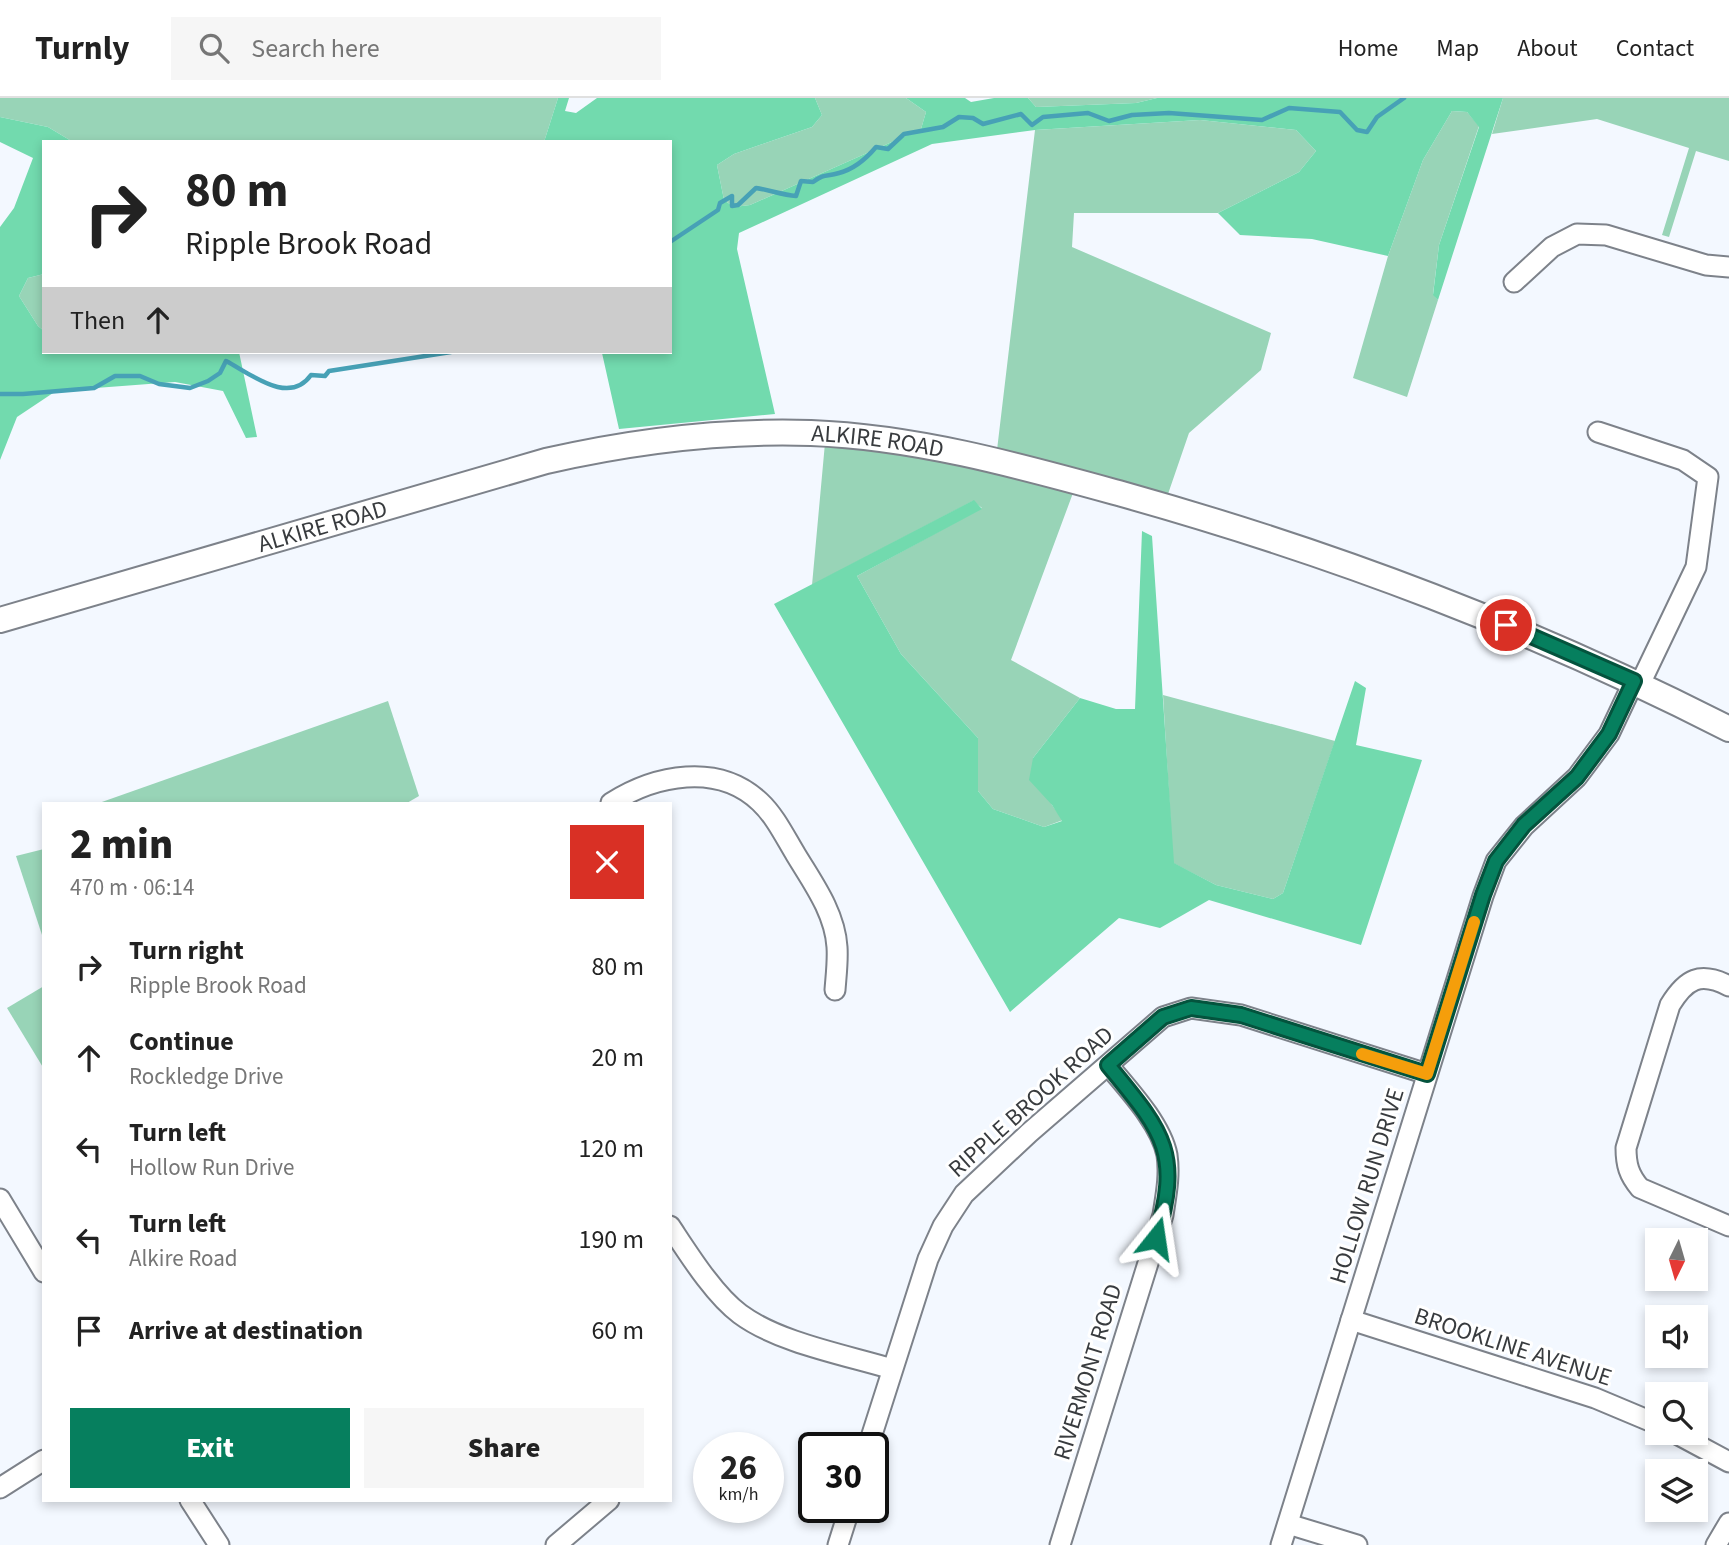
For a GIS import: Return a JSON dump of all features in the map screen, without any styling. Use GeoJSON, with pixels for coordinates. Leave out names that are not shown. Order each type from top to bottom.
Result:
{"type":"FeatureCollection","features":[{"type":"Feature","properties":{"kind":"main road","name":"ALKIRE ROAD"},"geometry":{"type":"LineString","coordinates":[[0,620],[566,456],[692,436],[757,432],[813,433],[892,441],[979,457],[1176,509],[1282,542],[1387,578],[1530,635],[1637,682],[1729,729]]}},
{"type":"Feature","properties":{"kind":"street"},"geometry":{"type":"LineString","coordinates":[[1514,282],[1552,247],[1577,234],[1605,235],[1706,265],[1729,267]]}},
{"type":"Feature","properties":{"kind":"street","name":"HOLLOW RUN DRIVE"},"geometry":{"type":"LineString","coordinates":[[1282,1545],[1483,895],[1496,861],[1524,825],[1577,777],[1609,734],[1696,566],[1708,477],[1682,460],[1598,432]]}},
{"type":"Feature","properties":{"kind":"street"},"geometry":{"type":"LineString","coordinates":[[613,802],[630,792],[664,780],[692,775],[730,783],[760,802],[778,825],[827,908],[837,947],[835,989]]}},
{"type":"Feature","properties":{"kind":"street"},"geometry":{"type":"LineString","coordinates":[[1729,986],[1709,978],[1695,978],[1679,989],[1670,1005],[1626,1148],[1626,1163],[1631,1177],[1640,1188],[1729,1226]]}},
{"type":"Feature","properties":{"kind":"street","name":"RIPPLE BROOK ROAD"},"geometry":{"type":"LineString","coordinates":[[873,1432],[928,1259],[943,1226],[964,1194],[1029,1133],[1163,1017],[1185,1009],[1241,1015],[1427,1074]]}},
{"type":"Feature","properties":{"kind":"street","name":"RIVERMONT ROAD"},"geometry":{"type":"LineString","coordinates":[[1060,1545],[1163,1215],[1168,1185],[1167,1153],[1163,1142],[1136,1099],[1108,1065]]}},
{"type":"Feature","properties":{"kind":"street"},"geometry":{"type":"LineString","coordinates":[[0,1199],[42,1269]]}},
{"type":"Feature","properties":{"kind":"street"},"geometry":{"type":"LineString","coordinates":[[672,1229],[711,1283],[739,1314],[764,1329],[790,1339],[892,1369]]}},
{"type":"Feature","properties":{"kind":"street","name":"BROOKLINE AVENUE"},"geometry":{"type":"LineString","coordinates":[[1351,1321],[1595,1398],[1645,1419]]}},
{"type":"Feature","properties":{"kind":"street"},"geometry":{"type":"LineString","coordinates":[[1697,1445],[1729,1462]]}},
{"type":"Feature","properties":{"kind":"street"},"geometry":{"type":"LineString","coordinates":[[0,1488],[42,1461]]}},
{"type":"Feature","properties":{"kind":"street"},"geometry":{"type":"LineString","coordinates":[[191,1502],[219,1545]]}},
{"type":"Feature","properties":{"kind":"street"},"geometry":{"type":"LineString","coordinates":[[556,1545],[607,1502]]}},
{"type":"Feature","properties":{"kind":"street"},"geometry":{"type":"LineString","coordinates":[[838,1545],[845,1523]]}},
{"type":"Feature","properties":{"kind":"street"},"geometry":{"type":"LineString","coordinates":[[1716,1545],[1729,1523]]}},
{"type":"Feature","properties":{"kind":"street"},"geometry":{"type":"LineString","coordinates":[[1288,1524],[1357,1545]]}},
{"type":"Feature","properties":{"kind":"green space"},"geometry":{"type":"Polygon","coordinates":[[[0,98],[558,98],[545,140],[70,140],[48,127],[0,117],[0,98]]]}},
{"type":"Feature","properties":{"kind":"green space"},"geometry":{"type":"Polygon","coordinates":[[[558,98],[569,98],[565,111],[576,113],[597,98],[815,98],[822,115],[812,127],[734,154],[717,165],[724,200],[734,207],[750,205],[921,129],[926,112],[906,98],[965,98],[971,102],[994,98],[1028,98],[1036,107],[1136,103],[1157,98],[1503,98],[1438,300],[1433,295],[1439,245],[1479,127],[1467,112],[1452,111],[1423,160],[1388,256],[1312,239],[1240,235],[1218,213],[1299,172],[1316,151],[1296,130],[1200,120],[1035,130],[932,144],[739,233],[737,249],[775,414],[619,429],[602,354],[672,354],[672,140],[545,140],[558,98]]]}},
{"type":"Feature","properties":{"kind":"green space"},"geometry":{"type":"Polygon","coordinates":[[[815,98],[906,98],[926,112],[921,129],[750,205],[734,207],[724,200],[717,165],[734,154],[812,127],[822,115],[815,98]]]}},
{"type":"Feature","properties":{"kind":"green space"},"geometry":{"type":"Polygon","coordinates":[[[1028,98],[1157,98],[1136,103],[1036,107],[1028,98]]]}},
{"type":"Feature","properties":{"kind":"green space"},"geometry":{"type":"Polygon","coordinates":[[[1503,98],[1729,98],[1729,161],[1696,151],[1669,237],[1662,235],[1689,148],[1597,119],[1492,134],[1503,98]]]}},
{"type":"Feature","properties":{"kind":"green space"},"geometry":{"type":"Polygon","coordinates":[[[1452,111],[1467,112],[1479,126],[1439,245],[1433,294],[1438,300],[1407,397],[1353,378],[1388,256],[1423,160],[1452,111]]]}},
{"type":"Feature","properties":{"kind":"green space"},"geometry":{"type":"Polygon","coordinates":[[[0,117],[48,127],[70,140],[42,140],[42,274],[28,278],[19,296],[42,329],[42,354],[239,354],[257,437],[246,438],[223,391],[175,382],[56,391],[17,417],[0,460],[0,227],[14,208],[33,158],[0,142],[0,117]]]}},
{"type":"Feature","properties":{"kind":"green space"},"geometry":{"type":"Polygon","coordinates":[[[1200,120],[1296,130],[1316,151],[1299,172],[1218,213],[1074,213],[1072,247],[1271,333],[1261,370],[1189,433],[1168,494],[997,450],[1035,130],[1200,120]]]}},
{"type":"Feature","properties":{"kind":"green space"},"geometry":{"type":"Polygon","coordinates":[[[42,274],[42,329],[19,296],[28,278],[42,274]]]}},
{"type":"Feature","properties":{"kind":"green space"},"geometry":{"type":"Polygon","coordinates":[[[825,443],[942,458],[1073,493],[1011,660],[1080,698],[1033,758],[1052,805],[1063,820],[1044,827],[993,809],[978,791],[978,738],[901,654],[857,576],[982,508],[973,501],[812,585],[825,443]]]}},
{"type":"Feature","properties":{"kind":"green space"},"geometry":{"type":"Polygon","coordinates":[[[974,500],[982,509],[857,576],[901,654],[978,738],[978,791],[993,809],[1044,827],[1062,821],[1052,805],[1029,780],[1033,758],[1080,698],[1116,709],[1135,709],[1142,531],[1152,536],[1174,863],[1216,885],[1273,899],[1283,893],[1355,681],[1366,688],[1356,745],[1422,760],[1361,945],[1209,900],[1160,928],[1119,918],[1010,1012],[774,604],[974,500]]]}},
{"type":"Feature","properties":{"kind":"green space"},"geometry":{"type":"Polygon","coordinates":[[[1163,695],[1335,741],[1283,893],[1273,899],[1216,885],[1173,863],[1163,695]]]}},
{"type":"Feature","properties":{"kind":"green space"},"geometry":{"type":"Polygon","coordinates":[[[388,701],[419,796],[409,802],[102,802],[388,701]]]}},
{"type":"Feature","properties":{"kind":"green space"},"geometry":{"type":"Polygon","coordinates":[[[42,850],[42,935],[16,856],[42,850]]]}},
{"type":"Feature","properties":{"kind":"green space"},"geometry":{"type":"Polygon","coordinates":[[[42,987],[42,1066],[7,1008],[42,987]]]}},
{"type":"Feature","properties":{"kind":"waterway"},"geometry":{"type":"LineString","coordinates":[[672,241],[718,210],[720,203],[732,196],[732,206],[738,205],[756,188],[796,196],[801,181],[813,182],[823,176],[844,171],[859,163],[876,147],[888,149],[904,134],[943,127],[959,117],[973,118],[983,124],[1021,114],[1032,125],[1043,117],[1088,113],[1109,121],[1132,115],[1169,113],[1262,120],[1289,108],[1340,112],[1357,130],[1367,132],[1377,117],[1404,98]]}},
{"type":"Feature","properties":{"kind":"waterway"},"geometry":{"type":"LineString","coordinates":[[0,394],[94,388],[115,376],[140,376],[159,384],[190,388],[220,373],[226,361],[270,384],[292,388],[302,384],[311,375],[325,376],[329,371],[438,354]]}},
{"type":"Feature","properties":{"kind":"slow traffic"},"geometry":{"type":"LineString","coordinates":[[1362,1054],[1427,1074],[1474,922]]}},
{"type":"Feature","properties":{"kind":"route"},"geometry":{"type":"LineString","coordinates":[[1156,1238],[1168,1185],[1167,1153],[1154,1126],[1136,1099],[1108,1065],[1163,1017],[1191,1008],[1241,1015],[1427,1074],[1496,861],[1524,825],[1577,777],[1609,734],[1634,681],[1506,625]]}}]}
